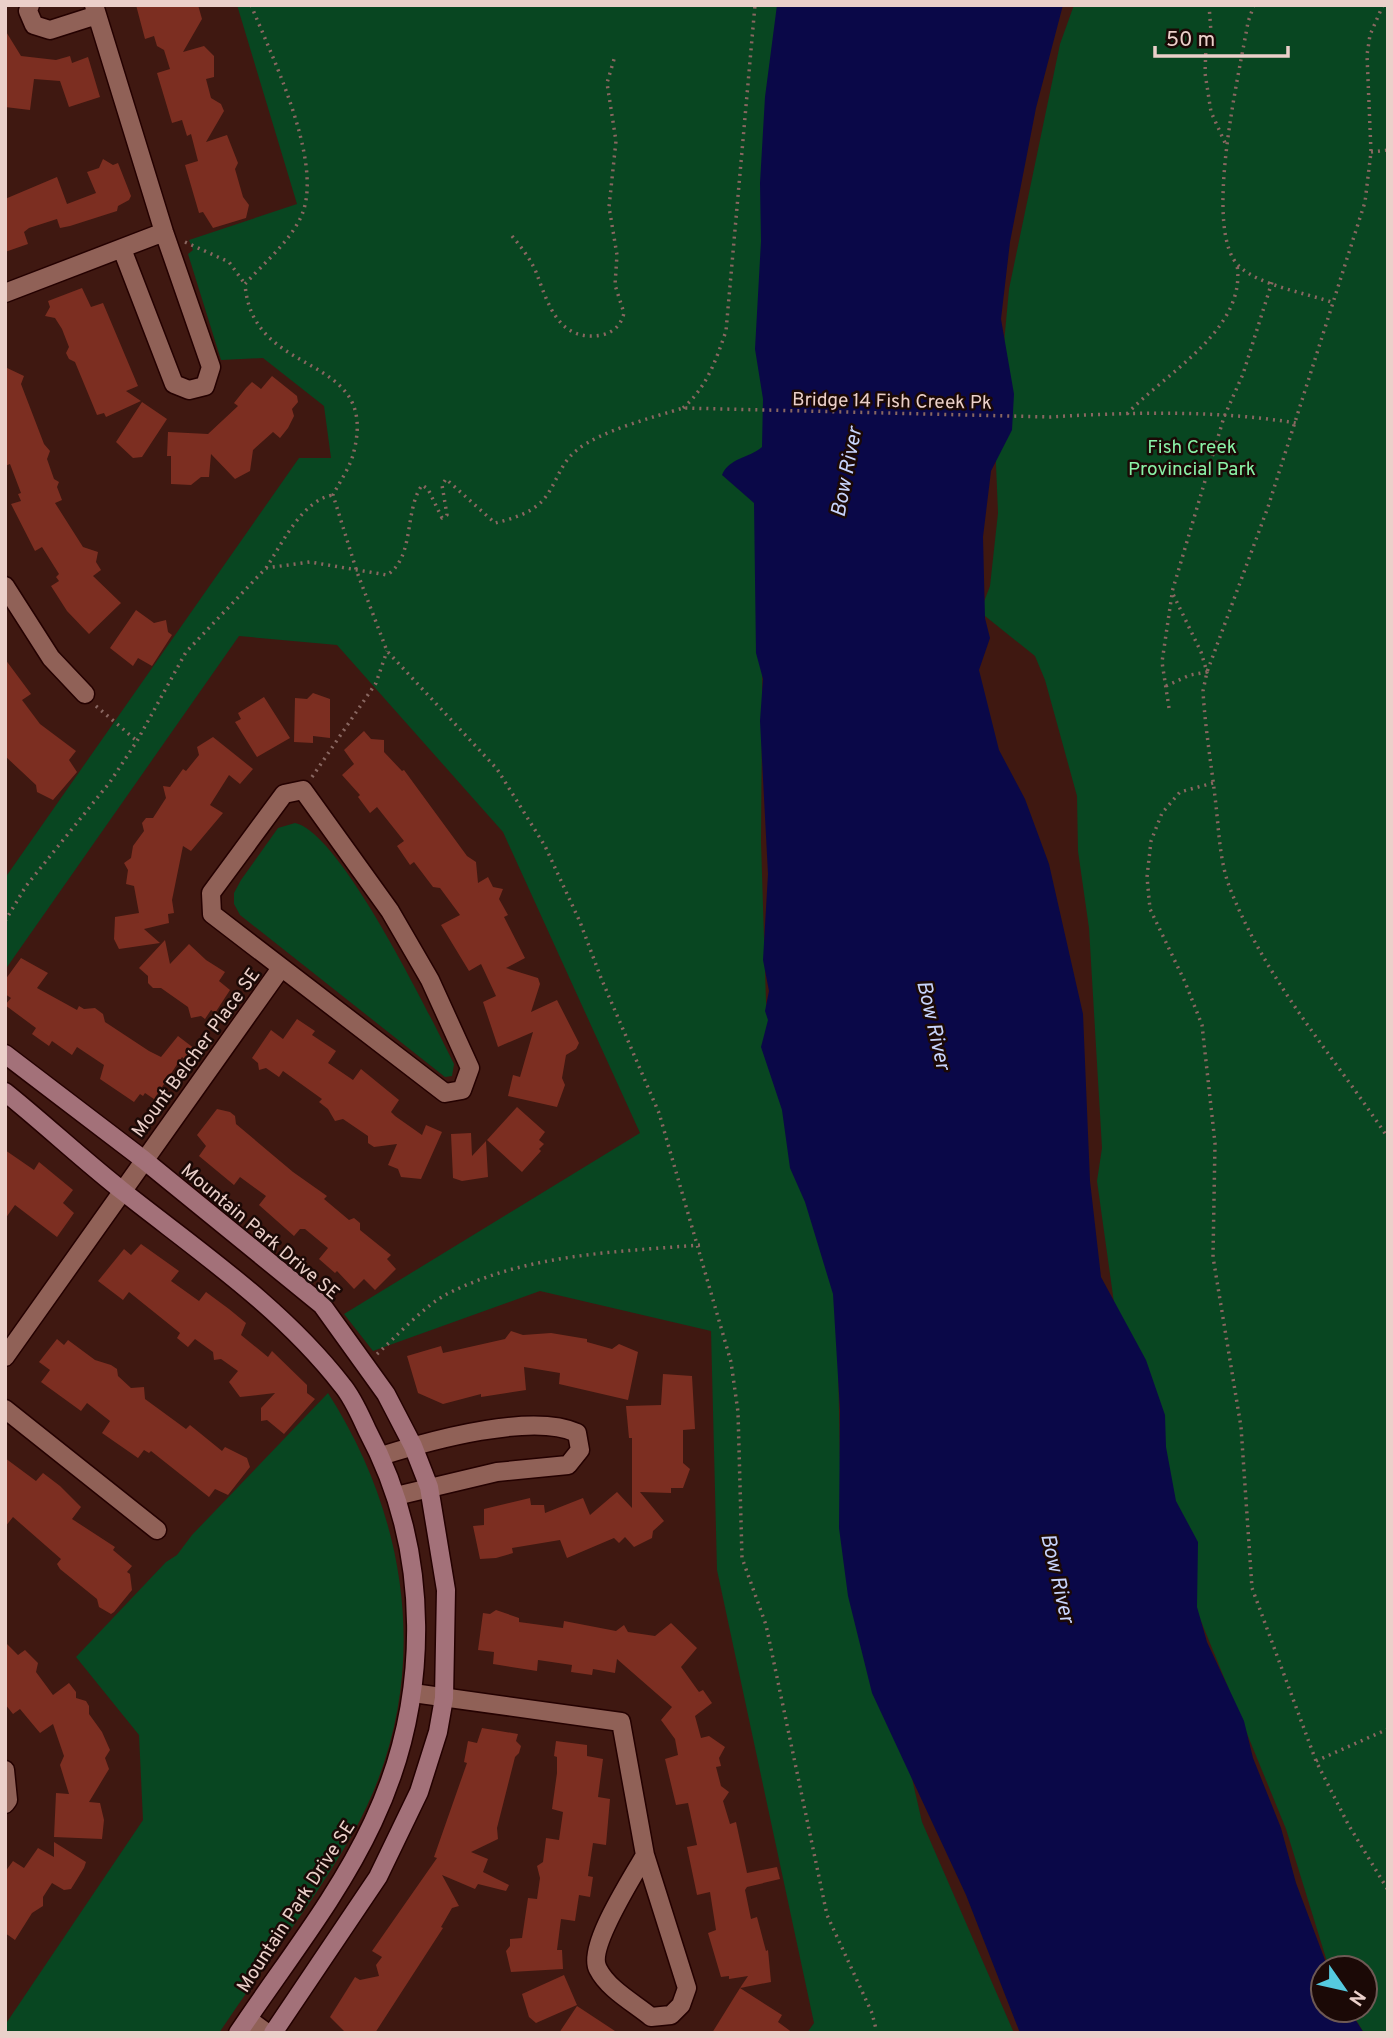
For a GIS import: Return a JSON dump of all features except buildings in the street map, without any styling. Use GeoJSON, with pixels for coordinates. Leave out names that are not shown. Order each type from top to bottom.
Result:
{"type":"FeatureCollection","features":[{"type":"Feature","properties":{"kind":"street"},"geometry":{"type":"LineString","coordinates":[[30,5],[28,11],[34,25],[50,30],[96,10],[164,233],[211,367],[205,386],[189,390],[174,384],[122,249]]}},
{"type":"Feature","properties":{"kind":"street"},"geometry":{"type":"LineString","coordinates":[[5,293],[164,233]]}},
{"type":"Feature","properties":{"kind":"street"},"geometry":{"type":"LineString","coordinates":[[5,586],[51,658],[85,694]]}},
{"type":"Feature","properties":{"kind":"street","name":"Mount Belcher Place SE"},"geometry":{"type":"LineString","coordinates":[[303,790],[390,911],[430,979],[470,1068],[462,1090],[445,1093],[212,914],[211,893],[284,794],[303,790]]}},
{"type":"Feature","properties":{"kind":"street","name":"Mount Belcher Place SE"},"geometry":{"type":"LineString","coordinates":[[5,1357],[281,968]]}},
{"type":"Feature","properties":{"kind":"street","name":"Mountain Park Drive SE"},"geometry":{"type":"LineString","coordinates":[[5,1054],[144,1160],[322,1305],[366,1363],[413,1446],[429,1487],[446,1590],[444,1698],[438,1732],[419,1792],[378,1877],[273,2033]]}},
{"type":"Feature","properties":{"kind":"street","name":"Mountain Park Drive SE"},"geometry":{"type":"LineString","coordinates":[[5,1092],[299,1334],[344,1387],[381,1456],[396,1496],[414,1577],[417,1635],[413,1693],[391,1778],[373,1823],[348,1868],[243,2026]]}},
{"type":"Feature","properties":{"kind":"street"},"geometry":{"type":"LineString","coordinates":[[5,1409],[157,1530]]}},
{"type":"Feature","properties":{"kind":"street"},"geometry":{"type":"LineString","coordinates":[[381,1456],[413,1446],[495,1429],[560,1425],[577,1433],[580,1450],[568,1465],[497,1472],[396,1496]]}},
{"type":"Feature","properties":{"kind":"street"},"geometry":{"type":"LineString","coordinates":[[413,1693],[621,1722],[645,1855],[687,1987],[681,2005],[671,2015],[651,2017],[604,1979],[596,1966],[597,1945],[645,1855]]}},
{"type":"Feature","properties":{"kind":"street"},"geometry":{"type":"LineString","coordinates":[[5,1770],[8,1800],[5,1804]]}},
{"type":"Feature","properties":{"kind":"street"},"geometry":{"type":"LineString","coordinates":[[243,2026],[267,2033]]}},
{"type":"Feature","properties":{"kind":"path"},"geometry":{"type":"LineString","coordinates":[[246,284],[303,212],[307,180],[305,152],[251,5]]}},
{"type":"Feature","properties":{"kind":"path"},"geometry":{"type":"LineString","coordinates":[[266,568],[310,562],[387,575],[396,569],[402,560],[410,517],[422,485],[428,489],[442,518],[447,515],[442,485],[446,480],[495,523],[510,519],[544,499],[561,467],[578,449],[629,425],[684,408],[694,399],[714,368],[726,331],[755,5]]}},
{"type":"Feature","properties":{"kind":"path"},"geometry":{"type":"LineString","coordinates":[[1209,5],[1211,32],[1206,46],[1205,74],[1211,112],[1227,147]]}},
{"type":"Feature","properties":{"kind":"path"},"geometry":{"type":"LineString","coordinates":[[1127,414],[1145,394],[1208,341],[1224,319],[1240,281],[1237,264],[1228,246],[1223,208],[1227,147],[1248,22],[1254,5]]}},
{"type":"Feature","properties":{"kind":"path"},"geometry":{"type":"LineString","coordinates":[[1383,5],[1370,35],[1367,55],[1371,152],[1365,202],[1250,562],[1207,672],[1204,707],[1227,879],[1250,935],[1287,999],[1362,1097],[1388,1138]]}},
{"type":"Feature","properties":{"kind":"path"},"geometry":{"type":"LineString","coordinates":[[512,236],[531,261],[545,302],[559,323],[579,334],[591,335],[603,334],[618,326],[624,313],[615,285],[617,255],[609,207],[616,141],[607,83],[615,56]]}},
{"type":"Feature","properties":{"kind":"path"},"geometry":{"type":"LineString","coordinates":[[1371,152],[1388,150]]}},
{"type":"Feature","properties":{"kind":"path"},"geometry":{"type":"LineString","coordinates":[[164,233],[229,262],[246,284],[247,304],[257,325],[276,345],[343,385],[354,402],[358,424],[354,453],[333,495],[357,572],[387,651],[497,769],[545,846],[580,922],[659,1113],[700,1245],[731,1362],[738,1412],[742,1558],[766,1625],[827,1915],[872,2013],[877,2033]]}},
{"type":"Feature","properties":{"kind":"path"},"geometry":{"type":"LineString","coordinates":[[1237,264],[1254,277],[1334,303]]}},
{"type":"Feature","properties":{"kind":"path"},"geometry":{"type":"LineString","coordinates":[[1169,708],[1162,663],[1172,592],[1224,416],[1243,373],[1272,282]]}},
{"type":"Feature","properties":{"kind":"path","name":"Bridge 14 Fish Creek Pk"},"geometry":{"type":"LineString","coordinates":[[684,408],[1050,417],[1127,414],[1224,416],[1296,423]]}},
{"type":"Feature","properties":{"kind":"path"},"geometry":{"type":"LineString","coordinates":[[5,921],[26,886],[62,845],[137,741],[186,652],[266,568],[305,511],[321,497],[333,495]]}},
{"type":"Feature","properties":{"kind":"path"},"geometry":{"type":"LineString","coordinates":[[1172,592],[1201,652],[1207,672]]}},
{"type":"Feature","properties":{"kind":"path"},"geometry":{"type":"LineString","coordinates":[[303,790],[376,683],[387,651]]}},
{"type":"Feature","properties":{"kind":"path"},"geometry":{"type":"LineString","coordinates":[[1166,687],[1190,674],[1207,672]]}},
{"type":"Feature","properties":{"kind":"path"},"geometry":{"type":"LineString","coordinates":[[85,694],[108,720],[137,741]]}},
{"type":"Feature","properties":{"kind":"path"},"geometry":{"type":"LineString","coordinates":[[1213,783],[1180,792],[1162,813],[1151,841],[1147,877],[1150,909],[1202,1025],[1215,1143],[1213,1257],[1241,1427],[1252,1588],[1316,1761],[1348,1824],[1388,1890]]}},
{"type":"Feature","properties":{"kind":"path"},"geometry":{"type":"LineString","coordinates":[[366,1363],[445,1295],[499,1273],[572,1255],[700,1245]]}},
{"type":"Feature","properties":{"kind":"path"},"geometry":{"type":"LineString","coordinates":[[1316,1761],[1388,1730]]}},
{"type":"Feature","properties":{"kind":"green space"},"geometry":{"type":"Polygon","coordinates":[[[237,5],[820,5],[763,583],[761,842],[766,1002],[778,1081],[837,1305],[840,1464],[922,1822],[1014,2033],[807,2033],[814,2023],[717,1570],[711,1331],[540,1291],[373,1351],[344,1314],[640,1133],[503,832],[337,645],[239,636],[5,970],[5,878],[299,458],[331,458],[324,406],[263,358],[221,360],[188,254],[193,250],[189,240],[297,204],[237,5]]]}},
{"type":"Feature","properties":{"kind":"green space","name":"Fish Creek Provincial Park"},"geometry":{"type":"Polygon","coordinates":[[[1074,5],[1388,5],[1388,2033],[1364,2033],[1359,2024],[1379,2024],[1379,1954],[1325,1954],[1286,1829],[1194,1604],[1115,1310],[1097,1181],[1102,1148],[1089,928],[1078,851],[1077,796],[1045,680],[1035,656],[980,612],[990,586],[998,513],[995,440],[1009,289],[1060,44],[1074,5]]]}},
{"type":"Feature","properties":{"kind":"green space"},"geometry":{"type":"Polygon","coordinates":[[[295,823],[314,834],[336,858],[359,891],[406,970],[454,1064],[452,1076],[445,1077],[240,915],[234,904],[234,893],[241,880],[278,828],[295,823]]]}},
{"type":"Feature","properties":{"kind":"green space"},"geometry":{"type":"Polygon","coordinates":[[[328,1393],[357,1445],[379,1498],[395,1554],[403,1611],[403,1668],[395,1724],[378,1780],[352,1835],[219,2033],[5,2033],[5,2025],[143,1820],[139,1735],[76,1657],[166,1562],[177,1555],[192,1535],[328,1393]]]}},
{"type":"Feature","properties":{"kind":"water","name":"Bow River"},"geometry":{"type":"Polygon","coordinates":[[[777,5],[1063,5],[1036,108],[1010,242],[1001,319],[1014,394],[1012,430],[991,471],[983,537],[985,618],[990,638],[979,670],[999,750],[1025,799],[1049,864],[1083,1014],[1090,1181],[1101,1277],[1146,1360],[1165,1415],[1166,1447],[1176,1501],[1198,1542],[1197,1607],[1207,1642],[1244,1721],[1253,1758],[1281,1828],[1296,1883],[1323,1954],[1309,1954],[1309,2024],[1358,2024],[1364,2033],[1020,2033],[966,1895],[872,1693],[848,1596],[839,1528],[840,1410],[833,1294],[805,1202],[790,1168],[782,1110],[761,1047],[768,1020],[765,1011],[769,991],[763,960],[768,874],[760,721],[763,679],[756,653],[754,503],[722,475],[729,465],[762,447],[763,399],[755,349],[765,97],[777,5]]]}}]}
